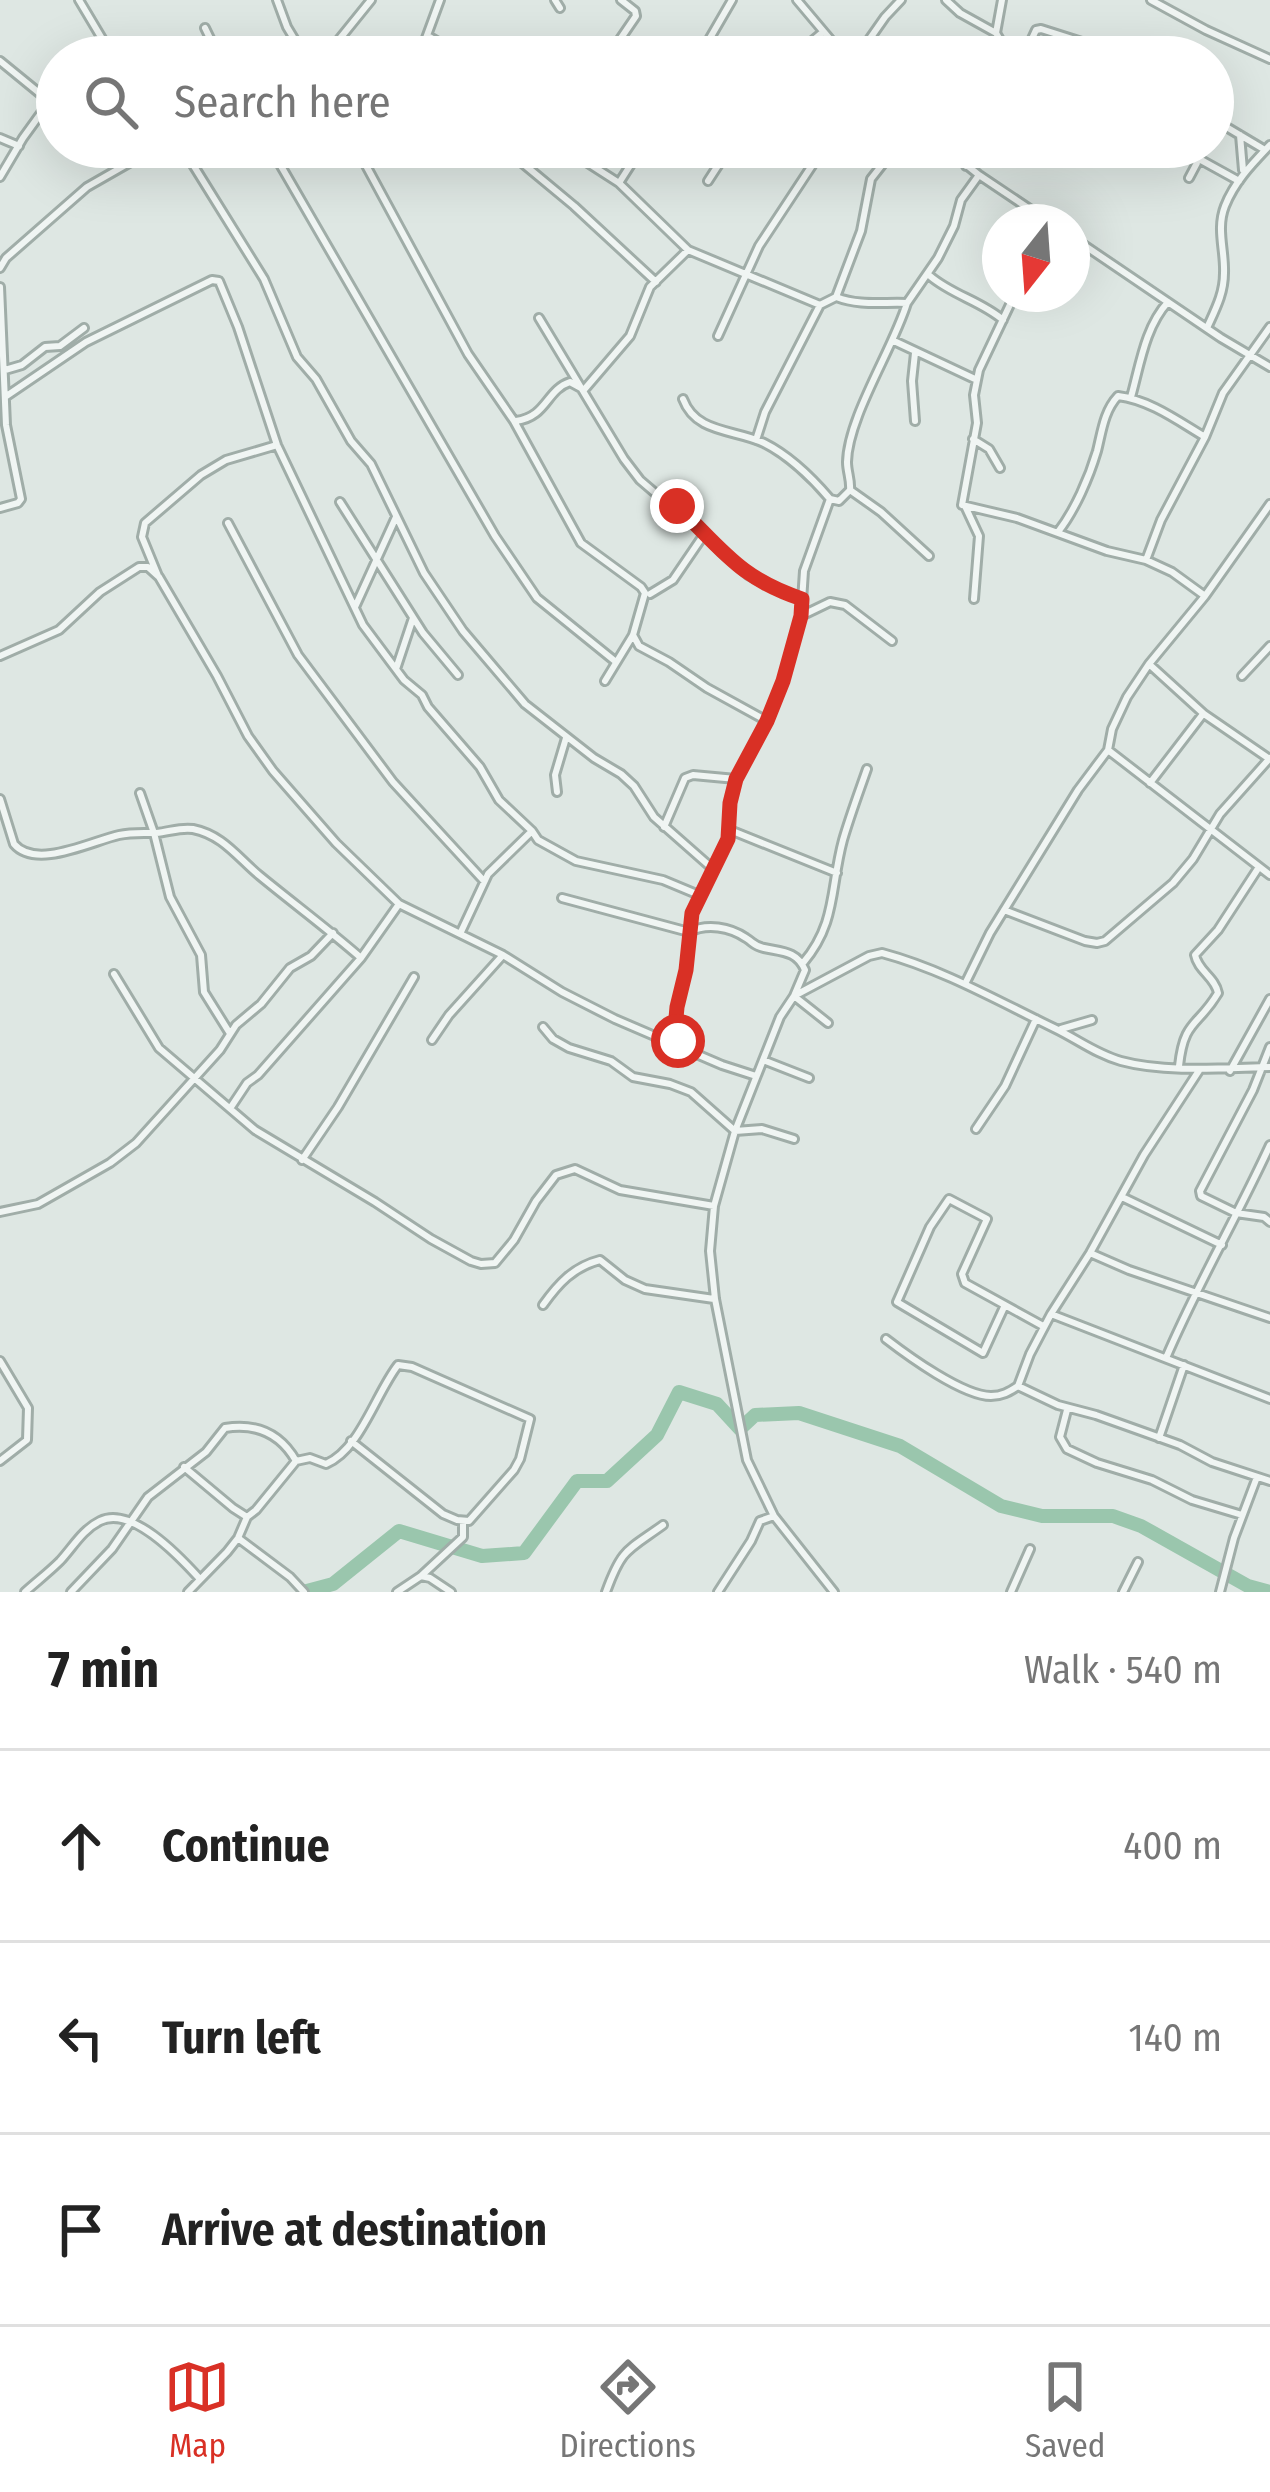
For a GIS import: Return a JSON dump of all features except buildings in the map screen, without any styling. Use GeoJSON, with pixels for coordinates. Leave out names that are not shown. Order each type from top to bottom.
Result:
{"type":"FeatureCollection","features":[{"type":"Feature","properties":{"kind":"street"},"geometry":{"type":"LineString","coordinates":[[80,0],[100,36]]}},
{"type":"Feature","properties":{"kind":"street"},"geometry":{"type":"LineString","coordinates":[[277,0],[292,36]]}},
{"type":"Feature","properties":{"kind":"street"},"geometry":{"type":"LineString","coordinates":[[343,36],[371,0]]}},
{"type":"Feature","properties":{"kind":"street"},"geometry":{"type":"LineString","coordinates":[[428,36],[440,0]]}},
{"type":"Feature","properties":{"kind":"street"},"geometry":{"type":"LineString","coordinates":[[554,0],[560,8]]}},
{"type":"Feature","properties":{"kind":"street"},"geometry":{"type":"LineString","coordinates":[[621,0],[636,16],[624,36]]}},
{"type":"Feature","properties":{"kind":"street"},"geometry":{"type":"LineString","coordinates":[[711,36],[732,0]]}},
{"type":"Feature","properties":{"kind":"street"},"geometry":{"type":"LineString","coordinates":[[872,36],[902,0]]}},
{"type":"Feature","properties":{"kind":"street"},"geometry":{"type":"LineString","coordinates":[[946,0],[997,36]]}},
{"type":"Feature","properties":{"kind":"street"},"geometry":{"type":"LineString","coordinates":[[995,33],[1002,0]]}},
{"type":"Feature","properties":{"kind":"street"},"geometry":{"type":"LineString","coordinates":[[1151,0],[1224,36]]}},
{"type":"Feature","properties":{"kind":"street"},"geometry":{"type":"LineString","coordinates":[[799,1],[827,36]]}},
{"type":"Feature","properties":{"kind":"street"},"geometry":{"type":"LineString","coordinates":[[205,28],[209,36]]}},
{"type":"Feature","properties":{"kind":"street"},"geometry":{"type":"LineString","coordinates":[[1033,36],[1041,29],[1060,36]]}},
{"type":"Feature","properties":{"kind":"street"},"geometry":{"type":"LineString","coordinates":[[819,36],[824,32]]}},
{"type":"Feature","properties":{"kind":"street"},"geometry":{"type":"LineString","coordinates":[[1234,41],[1270,59]]}},
{"type":"Feature","properties":{"kind":"street"},"geometry":{"type":"LineString","coordinates":[[0,61],[36,90]]}},
{"type":"Feature","properties":{"kind":"street"},"geometry":{"type":"LineString","coordinates":[[0,177],[36,120]]}},
{"type":"Feature","properties":{"kind":"street"},"geometry":{"type":"LineString","coordinates":[[1207,328],[1224,279],[1221,218],[1244,170],[1267,147],[1234,131]]}},
{"type":"Feature","properties":{"kind":"street"},"geometry":{"type":"LineString","coordinates":[[1240,135],[1244,170]]}},
{"type":"Feature","properties":{"kind":"street"},"geometry":{"type":"LineString","coordinates":[[0,138],[19,146]]}},
{"type":"Feature","properties":{"kind":"street"},"geometry":{"type":"LineString","coordinates":[[0,266],[87,187],[120,168]]}},
{"type":"Feature","properties":{"kind":"street"},"geometry":{"type":"LineString","coordinates":[[195,168],[264,280],[297,358],[316,379],[351,441],[370,464],[424,573],[463,631],[525,704],[634,786],[654,817],[713,868]]}},
{"type":"Feature","properties":{"kind":"street"},"geometry":{"type":"LineString","coordinates":[[282,168],[495,536],[537,598],[616,662]]}},
{"type":"Feature","properties":{"kind":"street"},"geometry":{"type":"LineString","coordinates":[[367,168],[469,354],[514,421],[581,543],[645,593],[633,634],[605,681]]}},
{"type":"Feature","properties":{"kind":"street"},"geometry":{"type":"LineString","coordinates":[[528,168],[656,282]]}},
{"type":"Feature","properties":{"kind":"street"},"geometry":{"type":"LineString","coordinates":[[596,168],[620,183],[688,250],[820,305]]}},
{"type":"Feature","properties":{"kind":"street"},"geometry":{"type":"LineString","coordinates":[[620,183],[629,168]]}},
{"type":"Feature","properties":{"kind":"street"},"geometry":{"type":"LineString","coordinates":[[708,181],[716,168]]}},
{"type":"Feature","properties":{"kind":"street"},"geometry":{"type":"LineString","coordinates":[[718,336],[759,246],[810,168]]}},
{"type":"Feature","properties":{"kind":"street"},"geometry":{"type":"LineString","coordinates":[[756,440],[771,399],[820,305],[836,297],[861,231],[871,179],[880,168]]}},
{"type":"Feature","properties":{"kind":"street"},"geometry":{"type":"LineString","coordinates":[[969,168],[1022,204]]}},
{"type":"Feature","properties":{"kind":"street"},"geometry":{"type":"LineString","coordinates":[[1189,178],[1194,168]]}},
{"type":"Feature","properties":{"kind":"street"},"geometry":{"type":"LineString","coordinates":[[1215,168],[1239,181]]}},
{"type":"Feature","properties":{"kind":"street"},"geometry":{"type":"LineString","coordinates":[[929,556],[850,490],[847,461],[856,421],[907,303],[929,275],[954,226],[961,200],[979,175]]}},
{"type":"Feature","properties":{"kind":"street"},"geometry":{"type":"LineString","coordinates":[[1090,249],[1270,367]]}},
{"type":"Feature","properties":{"kind":"street"},"geometry":{"type":"LineString","coordinates":[[584,391],[630,336],[644,298],[688,250]]}},
{"type":"Feature","properties":{"kind":"street"},"geometry":{"type":"LineString","coordinates":[[929,275],[1003,320]]}},
{"type":"Feature","properties":{"kind":"street"},"geometry":{"type":"LineString","coordinates":[[5,397],[86,342],[212,280],[219,281],[277,445],[363,625],[396,670],[480,767],[499,800],[538,840],[576,862],[663,880],[699,895]]}},
{"type":"Feature","properties":{"kind":"street"},"geometry":{"type":"LineString","coordinates":[[0,287],[9,441],[20,501],[0,508]]}},
{"type":"Feature","properties":{"kind":"street"},"geometry":{"type":"LineString","coordinates":[[836,297],[872,304],[907,303]]}},
{"type":"Feature","properties":{"kind":"street"},"geometry":{"type":"LineString","coordinates":[[1131,397],[1150,332],[1168,302]]}},
{"type":"Feature","properties":{"kind":"street"},"geometry":{"type":"LineString","coordinates":[[974,598],[979,536],[962,505],[977,423],[974,395],[1007,312]]}},
{"type":"Feature","properties":{"kind":"street"},"geometry":{"type":"LineString","coordinates":[[539,318],[640,480],[677,506],[748,575],[802,599]]}},
{"type":"Feature","properties":{"kind":"street"},"geometry":{"type":"LineString","coordinates":[[1146,560],[1223,393],[1270,327]]}},
{"type":"Feature","properties":{"kind":"street"},"geometry":{"type":"LineString","coordinates":[[4,370],[22,365],[45,347],[60,346],[84,328]]}},
{"type":"Feature","properties":{"kind":"street"},"geometry":{"type":"LineString","coordinates":[[892,340],[977,380]]}},
{"type":"Feature","properties":{"kind":"street"},"geometry":{"type":"LineString","coordinates":[[915,353],[915,421]]}},
{"type":"Feature","properties":{"kind":"street"},"geometry":{"type":"LineString","coordinates":[[514,421],[535,416],[562,384],[570,382],[584,391]]}},
{"type":"Feature","properties":{"kind":"street"},"geometry":{"type":"LineString","coordinates":[[1058,532],[1086,481],[1112,401],[1118,396],[1161,411],[1205,437]]}},
{"type":"Feature","properties":{"kind":"street"},"geometry":{"type":"LineString","coordinates":[[683,399],[687,410],[704,424],[756,440],[785,457],[830,499],[839,500],[850,490]]}},
{"type":"Feature","properties":{"kind":"street"},"geometry":{"type":"LineString","coordinates":[[973,439],[989,448],[1000,468]]}},
{"type":"Feature","properties":{"kind":"street"},"geometry":{"type":"LineString","coordinates":[[277,445],[226,460],[201,476],[146,523],[142,537],[159,578],[248,736],[273,771],[399,904],[503,955],[589,1006],[756,1076]]}},
{"type":"Feature","properties":{"kind":"street"},"geometry":{"type":"LineString","coordinates":[[681,1048],[675,1029],[688,932],[699,895],[730,830],[736,779],[783,681],[801,616],[804,571],[830,499]]}},
{"type":"Feature","properties":{"kind":"street"},"geometry":{"type":"LineString","coordinates":[[340,502],[413,618],[458,675]]}},
{"type":"Feature","properties":{"kind":"street"},"geometry":{"type":"LineString","coordinates":[[965,985],[1004,910],[1108,750],[1119,712],[1149,664],[1205,596],[1270,504]]}},
{"type":"Feature","properties":{"kind":"street"},"geometry":{"type":"LineString","coordinates":[[965,506],[1146,560],[1205,596]]}},
{"type":"Feature","properties":{"kind":"street"},"geometry":{"type":"LineString","coordinates":[[355,607],[396,518]]}},
{"type":"Feature","properties":{"kind":"street"},"geometry":{"type":"LineString","coordinates":[[228,523],[298,655],[394,782],[484,881]]}},
{"type":"Feature","properties":{"kind":"street"},"geometry":{"type":"LineString","coordinates":[[650,594],[673,580],[704,533]]}},
{"type":"Feature","properties":{"kind":"street"},"geometry":{"type":"LineString","coordinates":[[0,656],[66,626],[82,606],[139,567],[148,567],[159,578]]}},
{"type":"Feature","properties":{"kind":"street"},"geometry":{"type":"LineString","coordinates":[[801,616],[830,602],[845,604],[892,640]]}},
{"type":"Feature","properties":{"kind":"street"},"geometry":{"type":"LineString","coordinates":[[396,670],[413,618]]}},
{"type":"Feature","properties":{"kind":"street"},"geometry":{"type":"LineString","coordinates":[[633,634],[639,646],[767,721]]}},
{"type":"Feature","properties":{"kind":"street"},"geometry":{"type":"LineString","coordinates":[[1242,676],[1270,646]]}},
{"type":"Feature","properties":{"kind":"street"},"geometry":{"type":"LineString","coordinates":[[1004,910],[1085,941],[1105,941],[1173,883],[1211,827],[1270,759],[1204,714],[1149,664]]}},
{"type":"Feature","properties":{"kind":"street"},"geometry":{"type":"LineString","coordinates":[[1150,783],[1204,714]]}},
{"type":"Feature","properties":{"kind":"street"},"geometry":{"type":"LineString","coordinates":[[557,792],[557,765],[566,737]]}},
{"type":"Feature","properties":{"kind":"street"},"geometry":{"type":"LineString","coordinates":[[1108,750],[1270,874]]}},
{"type":"Feature","properties":{"kind":"street"},"geometry":{"type":"LineString","coordinates":[[802,963],[818,946],[831,910],[843,842],[867,769]]}},
{"type":"Feature","properties":{"kind":"street"},"geometry":{"type":"LineString","coordinates":[[664,827],[686,778],[736,779]]}},
{"type":"Feature","properties":{"kind":"street"},"geometry":{"type":"LineString","coordinates":[[140,793],[170,897],[201,955],[204,992],[230,1032]]}},
{"type":"Feature","properties":{"kind":"street"},"geometry":{"type":"LineString","coordinates":[[0,800],[14,844],[24,854],[81,848],[121,834],[188,828],[226,843],[361,958]]}},
{"type":"Feature","properties":{"kind":"street"},"geometry":{"type":"LineString","coordinates":[[730,830],[836,873]]}},
{"type":"Feature","properties":{"kind":"street"},"geometry":{"type":"LineString","coordinates":[[460,935],[484,881],[532,831]]}},
{"type":"Feature","properties":{"kind":"street"},"geometry":{"type":"LineString","coordinates":[[1179,1066],[1182,1040],[1190,1025],[1218,993],[1195,956],[1259,868]]}},
{"type":"Feature","properties":{"kind":"street"},"geometry":{"type":"LineString","coordinates":[[562,898],[688,932],[706,926],[729,930],[759,946],[785,951],[802,963],[804,977],[780,1017],[735,1131],[714,1206],[710,1251],[747,1460],[774,1516],[834,1592]]}},
{"type":"Feature","properties":{"kind":"street"},"geometry":{"type":"LineString","coordinates":[[231,1107],[361,958],[399,904]]}},
{"type":"Feature","properties":{"kind":"street"},"geometry":{"type":"LineString","coordinates":[[0,1212],[38,1204],[110,1163],[144,1137],[220,1050],[230,1032],[333,932]]}},
{"type":"Feature","properties":{"kind":"street"},"geometry":{"type":"LineString","coordinates":[[794,996],[882,953],[965,985],[1096,1053],[1126,1062],[1230,1071],[1266,1067]]}},
{"type":"Feature","properties":{"kind":"street"},"geometry":{"type":"LineString","coordinates":[[433,1040],[448,1016],[503,955]]}},
{"type":"Feature","properties":{"kind":"street"},"geometry":{"type":"LineString","coordinates":[[114,974],[158,1048],[255,1130],[431,1239],[481,1264],[495,1263],[503,1254],[556,1174],[575,1169],[620,1190],[714,1206]]}},
{"type":"Feature","properties":{"kind":"street"},"geometry":{"type":"LineString","coordinates":[[302,1160],[414,977]]}},
{"type":"Feature","properties":{"kind":"street"},"geometry":{"type":"LineString","coordinates":[[794,996],[828,1022]]}},
{"type":"Feature","properties":{"kind":"street"},"geometry":{"type":"LineString","coordinates":[[1230,1071],[1270,999]]}},
{"type":"Feature","properties":{"kind":"street"},"geometry":{"type":"LineString","coordinates":[[976,1129],[1005,1086],[1036,1019]]}},
{"type":"Feature","properties":{"kind":"street"},"geometry":{"type":"LineString","coordinates":[[1059,1030],[1092,1020]]}},
{"type":"Feature","properties":{"kind":"street"},"geometry":{"type":"LineString","coordinates":[[543,1027],[556,1041],[611,1061],[633,1077],[691,1092],[735,1131],[762,1129],[794,1139]]}},
{"type":"Feature","properties":{"kind":"street"},"geometry":{"type":"LineString","coordinates":[[1270,1047],[1266,1067],[1200,1191],[1201,1196],[1236,1213],[1270,1222]]}},
{"type":"Feature","properties":{"kind":"street"},"geometry":{"type":"LineString","coordinates":[[763,1060],[809,1078]]}},
{"type":"Feature","properties":{"kind":"street"},"geometry":{"type":"LineString","coordinates":[[886,1339],[925,1369],[982,1396],[996,1396],[1018,1386],[1051,1314],[1200,1069]]}},
{"type":"Feature","properties":{"kind":"street"},"geometry":{"type":"LineString","coordinates":[[1166,1358],[1270,1145]]}},
{"type":"Feature","properties":{"kind":"street"},"geometry":{"type":"LineString","coordinates":[[1122,1197],[1222,1245]]}},
{"type":"Feature","properties":{"kind":"street"},"geometry":{"type":"LineString","coordinates":[[1004,1305],[983,1353],[896,1302],[930,1227],[950,1199],[987,1219],[962,1274],[965,1283],[1044,1327]]}},
{"type":"Feature","properties":{"kind":"street"},"geometry":{"type":"LineString","coordinates":[[1090,1253],[1270,1318]]}},
{"type":"Feature","properties":{"kind":"street"},"geometry":{"type":"LineString","coordinates":[[543,1305],[573,1271],[600,1260],[625,1280],[652,1292],[715,1299]]}},
{"type":"Feature","properties":{"kind":"street"},"geometry":{"type":"LineString","coordinates":[[1001,1316],[1014,1310]]}},
{"type":"Feature","properties":{"kind":"street"},"geometry":{"type":"LineString","coordinates":[[1051,1314],[1270,1399]]}},
{"type":"Feature","properties":{"kind":"street"},"geometry":{"type":"LineString","coordinates":[[0,1361],[28,1412],[27,1441],[0,1461]]}},
{"type":"Feature","properties":{"kind":"street"},"geometry":{"type":"LineString","coordinates":[[188,1592],[238,1538],[247,1517],[296,1461],[310,1458],[331,1463],[351,1441],[398,1365],[530,1419],[514,1470],[469,1521],[443,1514],[351,1441]]}},
{"type":"Feature","properties":{"kind":"street"},"geometry":{"type":"LineString","coordinates":[[1159,1438],[1184,1365]]}},
{"type":"Feature","properties":{"kind":"street"},"geometry":{"type":"LineString","coordinates":[[1018,1386],[1270,1481]]}},
{"type":"Feature","properties":{"kind":"street"},"geometry":{"type":"LineString","coordinates":[[1068,1408],[1060,1437],[1067,1449],[1120,1472],[1153,1480],[1192,1500],[1242,1515]]}},
{"type":"Feature","properties":{"kind":"street"},"geometry":{"type":"LineString","coordinates":[[74,1591],[112,1549],[148,1497],[206,1452],[225,1428],[248,1425],[263,1430],[296,1461]]}},
{"type":"Feature","properties":{"kind":"street"},"geometry":{"type":"LineString","coordinates":[[184,1467],[247,1517]]}},
{"type":"Feature","properties":{"kind":"street"},"geometry":{"type":"LineString","coordinates":[[1220,1592],[1257,1477]]}},
{"type":"Feature","properties":{"kind":"street"},"geometry":{"type":"LineString","coordinates":[[25,1592],[97,1522],[121,1516],[132,1520],[200,1579]]}},
{"type":"Feature","properties":{"kind":"street"},"geometry":{"type":"LineString","coordinates":[[718,1592],[760,1521],[774,1516]]}},
{"type":"Feature","properties":{"kind":"street"},"geometry":{"type":"LineString","coordinates":[[397,1592],[463,1537],[463,1521]]}},
{"type":"Feature","properties":{"kind":"street"},"geometry":{"type":"LineString","coordinates":[[605,1592],[628,1548],[663,1525]]}},
{"type":"Feature","properties":{"kind":"street"},"geometry":{"type":"LineString","coordinates":[[238,1538],[304,1592]]}},
{"type":"Feature","properties":{"kind":"street"},"geometry":{"type":"LineString","coordinates":[[1011,1592],[1030,1549]]}},
{"type":"Feature","properties":{"kind":"street"},"geometry":{"type":"LineString","coordinates":[[1124,1592],[1138,1562]]}},
{"type":"Feature","properties":{"kind":"street"},"geometry":{"type":"LineString","coordinates":[[421,1576],[451,1592]]}},
{"type":"Feature","properties":{"kind":"street"},"geometry":{"type":"LineString","coordinates":[[820,1592],[826,1582]]}},
{"type":"Feature","properties":{"kind":"waterway"},"geometry":{"type":"LineString","coordinates":[[303,1592],[333,1584],[399,1531],[482,1556],[524,1553],[577,1481],[607,1481],[657,1435],[679,1392],[717,1404],[740,1429],[755,1415],[799,1413],[900,1446],[1001,1506],[1042,1516],[1113,1516],[1141,1526],[1248,1586],[1270,1592]]}},
{"type":"Feature","properties":{"kind":"route"},"geometry":{"type":"LineString","coordinates":[[677,506],[748,575],[802,599],[783,681],[736,779],[728,839],[692,913],[677,1007],[678,1041]]}}]}
